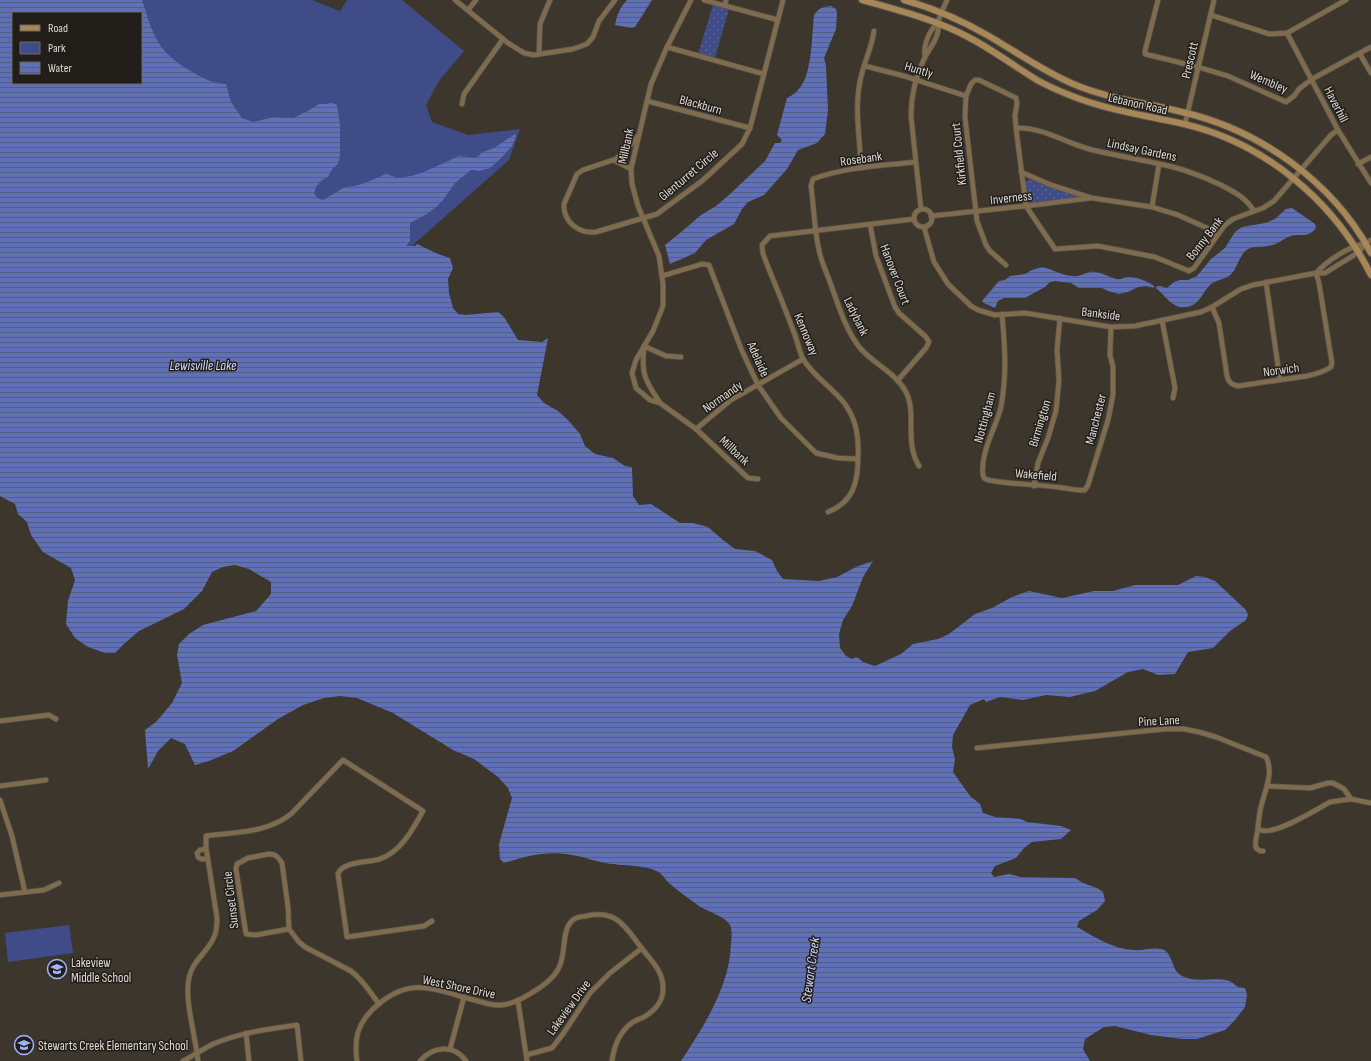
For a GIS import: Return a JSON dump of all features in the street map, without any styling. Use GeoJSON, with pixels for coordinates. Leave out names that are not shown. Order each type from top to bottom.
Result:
{"type":"FeatureCollection","features":[{"type":"Feature","properties":{"kind":"main road","name":"Lebanon Road"},"geometry":{"type":"LineString","coordinates":[[862,0],[938,23],[971,38],[1038,81],[1068,94],[1092,103],[1121,111],[1185,124],[1213,133],[1246,147],[1273,163],[1321,203],[1355,246],[1371,275]]}},
{"type":"Feature","properties":{"kind":"main road","name":"Lebanon Road"},"geometry":{"type":"LineString","coordinates":[[904,0],[928,7],[962,21],[988,35],[1054,76],[1079,87],[1112,98],[1188,113],[1211,120],[1247,135],[1279,154],[1301,170],[1321,188],[1342,209],[1368,242],[1371,253]]}},
{"type":"Feature","properties":{"kind":"street"},"geometry":{"type":"LineString","coordinates":[[455,0],[503,39],[524,53],[539,54],[580,47],[587,44],[592,39],[598,24],[615,0]]}},
{"type":"Feature","properties":{"kind":"street"},"geometry":{"type":"LineString","coordinates":[[468,10],[476,0]]}},
{"type":"Feature","properties":{"kind":"street","name":"Millbank"},"geometry":{"type":"LineString","coordinates":[[691,0],[667,47],[651,84],[631,169],[632,184],[643,218],[658,256],[662,276],[663,306],[653,331],[636,360],[632,373],[636,388],[650,400],[660,403],[696,429],[748,478],[758,479]]}},
{"type":"Feature","properties":{"kind":"street"},"geometry":{"type":"LineString","coordinates":[[704,0],[718,2],[725,6],[778,20]]}},
{"type":"Feature","properties":{"kind":"street"},"geometry":{"type":"LineString","coordinates":[[725,6],[726,0]]}},
{"type":"Feature","properties":{"kind":"street","name":"Glenturret Circle"},"geometry":{"type":"LineString","coordinates":[[638,136],[628,148],[614,160],[583,170],[577,174],[564,204],[566,218],[573,226],[588,233],[596,232],[657,214],[705,179],[742,144],[750,128],[783,0]]}},
{"type":"Feature","properties":{"kind":"street"},"geometry":{"type":"LineString","coordinates":[[925,58],[924,53],[930,32],[938,23],[947,0]]}},
{"type":"Feature","properties":{"kind":"street","name":"Wembley"},"geometry":{"type":"LineString","coordinates":[[1158,0],[1145,54],[1198,66],[1228,76],[1286,102],[1312,79],[1371,47]]}},
{"type":"Feature","properties":{"kind":"street","name":"Prescott"},"geometry":{"type":"LineString","coordinates":[[1185,124],[1214,0]]}},
{"type":"Feature","properties":{"kind":"street"},"geometry":{"type":"LineString","coordinates":[[1211,15],[1269,34],[1287,33],[1346,0]]}},
{"type":"Feature","properties":{"kind":"street"},"geometry":{"type":"LineString","coordinates":[[539,54],[538,37],[540,24],[548,1]]}},
{"type":"Feature","properties":{"kind":"street"},"geometry":{"type":"LineString","coordinates":[[921,209],[915,162],[911,100],[916,80],[925,58],[934,44],[939,30],[938,23]]}},
{"type":"Feature","properties":{"kind":"street"},"geometry":{"type":"LineString","coordinates":[[861,168],[857,111],[862,73],[873,44],[874,31]]}},
{"type":"Feature","properties":{"kind":"street","name":"Haverhill"},"geometry":{"type":"LineString","coordinates":[[1287,33],[1338,130],[1371,183]]}},
{"type":"Feature","properties":{"kind":"street"},"geometry":{"type":"LineString","coordinates":[[462,104],[464,94],[503,39]]}},
{"type":"Feature","properties":{"kind":"street"},"geometry":{"type":"LineString","coordinates":[[667,47],[764,74]]}},
{"type":"Feature","properties":{"kind":"street"},"geometry":{"type":"LineString","coordinates":[[1360,54],[1371,73]]}},
{"type":"Feature","properties":{"kind":"street","name":"Huntly"},"geometry":{"type":"LineString","coordinates":[[865,66],[966,96]]}},
{"type":"Feature","properties":{"kind":"street","name":"Kirkfield Court"},"geometry":{"type":"LineString","coordinates":[[1006,265],[986,245],[979,230],[975,211],[964,117],[966,96],[971,84],[975,80],[979,80],[1016,98],[1016,128]]}},
{"type":"Feature","properties":{"kind":"street","name":"Blackburn"},"geometry":{"type":"LineString","coordinates":[[647,101],[750,128]]}},
{"type":"Feature","properties":{"kind":"street"},"geometry":{"type":"LineString","coordinates":[[1016,128],[1026,206]]}},
{"type":"Feature","properties":{"kind":"street","name":"Lindsay Gardens"},"geometry":{"type":"LineString","coordinates":[[1016,128],[1035,129],[1089,149],[1189,172],[1225,187],[1244,198],[1254,211]]}},
{"type":"Feature","properties":{"kind":"street","name":"Bonny Bank"},"geometry":{"type":"LineString","coordinates":[[1026,206],[1055,249],[1098,246],[1155,257],[1189,271],[1194,268],[1210,248],[1217,235],[1225,225],[1233,219],[1267,206],[1274,201],[1338,130]]}},
{"type":"Feature","properties":{"kind":"street"},"geometry":{"type":"LineString","coordinates":[[1358,164],[1371,157]]}},
{"type":"Feature","properties":{"kind":"street"},"geometry":{"type":"LineString","coordinates":[[614,160],[631,169]]}},
{"type":"Feature","properties":{"kind":"street","name":"Rosebank"},"geometry":{"type":"LineString","coordinates":[[812,181],[813,179],[861,168],[915,162]]}},
{"type":"Feature","properties":{"kind":"street"},"geometry":{"type":"LineString","coordinates":[[1152,207],[1159,164]]}},
{"type":"Feature","properties":{"kind":"street","name":"Inverness"},"geometry":{"type":"LineString","coordinates":[[1021,172],[1092,198],[1152,207],[1178,215],[1207,228],[1217,235]]}},
{"type":"Feature","properties":{"kind":"street","name":"Ladybank"},"geometry":{"type":"LineString","coordinates":[[812,181],[811,186],[816,230],[822,260],[850,333],[861,348],[898,380],[907,393],[910,405],[912,449],[919,466]]}},
{"type":"Feature","properties":{"kind":"street","name":"Inverness"},"geometry":{"type":"LineString","coordinates":[[931,216],[1092,198]]}},
{"type":"Feature","properties":{"kind":"street"},"geometry":{"type":"LineString","coordinates":[[921,209],[927,210],[931,216],[930,223],[924,227],[917,225],[914,218],[915,212],[921,209]]}},
{"type":"Feature","properties":{"kind":"street"},"geometry":{"type":"LineString","coordinates":[[816,230],[914,218]]}},
{"type":"Feature","properties":{"kind":"street","name":"Hanover Court"},"geometry":{"type":"LineString","coordinates":[[870,224],[876,256],[895,307],[899,313],[926,337],[929,342],[926,348],[898,380]]}},
{"type":"Feature","properties":{"kind":"street","name":"Bankside"},"geometry":{"type":"LineString","coordinates":[[924,227],[934,262],[940,273],[948,284],[971,306],[978,310],[989,314],[1025,313],[1111,327],[1135,326],[1201,312],[1212,308],[1241,289],[1253,285],[1316,273],[1325,273],[1359,252],[1368,242]]}},
{"type":"Feature","properties":{"kind":"street","name":"Kennoway"},"geometry":{"type":"LineString","coordinates":[[816,230],[770,236],[762,246],[763,254],[803,359],[820,379],[844,402],[852,415],[856,426],[859,439],[858,474],[851,493],[841,505],[828,512]]}},
{"type":"Feature","properties":{"kind":"street","name":"Bankside"},"geometry":{"type":"LineString","coordinates":[[1316,273],[1322,266],[1355,246],[1368,242]]}},
{"type":"Feature","properties":{"kind":"street","name":"Adelaide"},"geometry":{"type":"LineString","coordinates":[[662,276],[702,264],[709,265],[742,351],[758,385],[781,418],[816,453],[838,458],[858,459]]}},
{"type":"Feature","properties":{"kind":"street","name":"Norwich"},"geometry":{"type":"LineString","coordinates":[[1212,308],[1219,323],[1227,376],[1232,385],[1238,386],[1307,376],[1326,370],[1331,367],[1331,357],[1322,297],[1316,273]]}},
{"type":"Feature","properties":{"kind":"street"},"geometry":{"type":"LineString","coordinates":[[1266,282],[1280,380]]}},
{"type":"Feature","properties":{"kind":"street","name":"Nottingham"},"geometry":{"type":"LineString","coordinates":[[984,478],[982,472],[986,448],[1000,408],[1006,371],[1002,314]]}},
{"type":"Feature","properties":{"kind":"street","name":"Birmington"},"geometry":{"type":"LineString","coordinates":[[1034,486],[1038,463],[1048,438],[1056,411],[1059,380],[1057,349],[1060,318]]}},
{"type":"Feature","properties":{"kind":"street"},"geometry":{"type":"LineString","coordinates":[[1162,320],[1175,388],[1174,398]]}},
{"type":"Feature","properties":{"kind":"street","name":"Manchester"},"geometry":{"type":"LineString","coordinates":[[1085,490],[1105,431],[1112,402],[1113,378],[1110,355],[1111,327]]}},
{"type":"Feature","properties":{"kind":"street"},"geometry":{"type":"LineString","coordinates":[[644,346],[666,356],[681,357]]}},
{"type":"Feature","properties":{"kind":"street","name":"Millbank"},"geometry":{"type":"LineString","coordinates":[[644,346],[643,374],[660,403]]}},
{"type":"Feature","properties":{"kind":"street","name":"Normandy"},"geometry":{"type":"LineString","coordinates":[[696,429],[731,400],[803,359]]}},
{"type":"Feature","properties":{"kind":"street","name":"Wakefield"},"geometry":{"type":"LineString","coordinates":[[984,478],[1034,486],[1063,487],[1081,491],[1085,490]]}},
{"type":"Feature","properties":{"kind":"street"},"geometry":{"type":"LineString","coordinates":[[0,721],[49,715],[56,719]]}},
{"type":"Feature","properties":{"kind":"street","name":"Pine Lane"},"geometry":{"type":"LineString","coordinates":[[977,748],[1184,729],[1216,737],[1266,757],[1270,764],[1267,786],[1260,810],[1255,840],[1255,846],[1260,851],[1263,851]]}},
{"type":"Feature","properties":{"kind":"street"},"geometry":{"type":"LineString","coordinates":[[198,1061],[188,991],[189,979],[191,970],[214,937],[217,928],[217,918],[207,859],[206,836],[264,828],[282,821],[291,814],[343,760],[424,811],[403,843],[395,851],[370,862],[346,865],[339,871],[338,874],[347,937],[424,926],[432,921]]}},
{"type":"Feature","properties":{"kind":"street"},"geometry":{"type":"LineString","coordinates":[[0,786],[46,780]]}},
{"type":"Feature","properties":{"kind":"street"},"geometry":{"type":"LineString","coordinates":[[1267,786],[1310,788],[1328,783],[1334,783],[1344,789],[1351,799]]}},
{"type":"Feature","properties":{"kind":"street"},"geometry":{"type":"LineString","coordinates":[[1258,827],[1260,830],[1264,831],[1283,827],[1330,802],[1351,799],[1371,804]]}},
{"type":"Feature","properties":{"kind":"street"},"geometry":{"type":"LineString","coordinates":[[0,800],[12,836],[25,892]]}},
{"type":"Feature","properties":{"kind":"street"},"geometry":{"type":"LineString","coordinates":[[206,849],[200,850],[197,853],[198,857],[201,859],[207,859]]}},
{"type":"Feature","properties":{"kind":"street","name":"Sunset Circle"},"geometry":{"type":"LineString","coordinates":[[269,854],[274,854],[278,857],[282,862],[290,929],[256,935],[246,934],[236,869],[237,864],[248,858],[269,854]]}},
{"type":"Feature","properties":{"kind":"street"},"geometry":{"type":"LineString","coordinates":[[0,895],[44,890],[59,883]]}},
{"type":"Feature","properties":{"kind":"street","name":"West Shore Drive"},"geometry":{"type":"LineString","coordinates":[[357,1061],[356,1043],[359,1027],[368,1014],[379,1004],[403,989],[411,987],[433,989],[500,1006],[518,1001],[532,993],[556,974],[562,958],[568,927],[573,919],[589,915],[612,916],[623,924],[642,948]]}},
{"type":"Feature","properties":{"kind":"street"},"geometry":{"type":"LineString","coordinates":[[290,929],[305,947],[357,975],[379,1004]]}},
{"type":"Feature","properties":{"kind":"street"},"geometry":{"type":"LineString","coordinates":[[612,1061],[614,1047],[622,1033],[634,1021],[644,1017],[653,1010],[662,998],[664,988],[662,978],[656,966],[642,948]]}},
{"type":"Feature","properties":{"kind":"street","name":"Lakeview Drive"},"geometry":{"type":"LineString","coordinates":[[526,1055],[552,1048],[590,993],[610,973],[642,948]]}},
{"type":"Feature","properties":{"kind":"street"},"geometry":{"type":"LineString","coordinates":[[450,1050],[464,997]]}},
{"type":"Feature","properties":{"kind":"street"},"geometry":{"type":"LineString","coordinates":[[518,1001],[526,1061]]}},
{"type":"Feature","properties":{"kind":"street"},"geometry":{"type":"LineString","coordinates":[[183,1061],[211,1045],[246,1033],[297,1025],[301,1061]]}},
{"type":"Feature","properties":{"kind":"street"},"geometry":{"type":"LineString","coordinates":[[246,1033],[249,1061]]}},
{"type":"Feature","properties":{"kind":"street"},"geometry":{"type":"LineString","coordinates":[[420,1061],[433,1051],[450,1050],[459,1053],[466,1061]]}},
{"type":"Feature","properties":{"kind":"green space"},"geometry":{"type":"Polygon","coordinates":[[[0,0],[312,0],[340,11],[347,0],[402,0],[464,51],[439,81],[426,105],[432,122],[468,135],[520,129],[509,160],[370,283],[142,84],[142,12],[12,12],[0,0]]]}},
{"type":"Feature","properties":{"kind":"green space"},"geometry":{"type":"Polygon","coordinates":[[[713,5],[729,9],[715,58],[698,54],[713,5]]]}},
{"type":"Feature","properties":{"kind":"green space"},"geometry":{"type":"Polygon","coordinates":[[[1030,179],[1078,195],[1081,198],[1031,203],[1028,202],[1025,182],[1030,179]]]}},
{"type":"Feature","properties":{"kind":"green space"},"geometry":{"type":"Polygon","coordinates":[[[69,925],[73,953],[8,962],[5,933],[69,925]]]}},
{"type":"Feature","properties":{"kind":"water","name":"Lewisville Lake"},"geometry":{"type":"Polygon","coordinates":[[[0,0],[142,0],[154,35],[165,51],[182,66],[198,75],[214,82],[226,84],[231,102],[242,118],[253,122],[274,117],[293,118],[319,104],[331,103],[337,105],[340,125],[340,155],[338,164],[332,169],[328,177],[322,180],[316,187],[314,193],[317,198],[323,200],[345,187],[365,183],[386,174],[398,178],[411,176],[424,172],[459,156],[476,158],[483,152],[494,148],[515,134],[516,136],[512,146],[490,168],[479,171],[471,170],[455,183],[436,207],[427,214],[410,223],[410,241],[406,246],[415,246],[417,244],[450,258],[453,268],[448,279],[449,293],[453,308],[458,314],[466,315],[498,312],[504,317],[518,340],[542,342],[548,338],[537,395],[544,403],[558,411],[568,420],[580,434],[585,446],[595,454],[613,458],[625,466],[632,467],[633,496],[639,505],[651,504],[680,523],[693,523],[708,527],[735,549],[755,551],[772,560],[783,579],[819,581],[837,577],[856,567],[873,561],[863,577],[852,606],[843,620],[839,634],[840,648],[846,656],[852,659],[857,657],[863,662],[875,666],[901,654],[913,644],[938,639],[949,634],[975,614],[1029,591],[1062,598],[1094,591],[1113,591],[1135,585],[1178,585],[1196,576],[1205,577],[1215,581],[1246,610],[1248,615],[1246,620],[1230,631],[1213,648],[1188,652],[1175,674],[1158,675],[1143,669],[1128,672],[1095,691],[1070,697],[1046,695],[1023,700],[1000,697],[986,702],[984,699],[970,705],[953,735],[952,747],[955,759],[953,772],[970,796],[980,804],[983,813],[995,817],[1021,819],[1027,822],[1061,826],[1071,830],[1061,839],[1032,842],[1024,848],[1016,858],[995,866],[991,873],[994,877],[1009,874],[1021,877],[1075,878],[1083,883],[1097,888],[1103,892],[1105,901],[1097,910],[1079,921],[1077,927],[1104,942],[1126,949],[1141,950],[1154,948],[1165,950],[1178,973],[1189,979],[1223,980],[1245,988],[1247,995],[1245,1007],[1225,1030],[1197,1039],[1182,1039],[1151,1035],[1115,1026],[1104,1027],[1085,1039],[1083,1049],[1090,1061],[681,1061],[707,1020],[721,990],[726,975],[730,959],[732,934],[730,925],[725,919],[699,906],[673,887],[660,873],[650,868],[608,863],[577,856],[554,853],[529,856],[504,863],[500,859],[499,844],[512,798],[508,788],[498,777],[474,759],[453,750],[393,713],[357,698],[340,696],[324,698],[303,705],[278,719],[233,751],[195,765],[185,744],[171,738],[158,751],[148,769],[145,730],[156,722],[172,703],[182,683],[177,655],[179,644],[189,634],[203,625],[256,611],[271,594],[271,582],[249,569],[235,565],[223,567],[212,572],[202,591],[184,609],[139,631],[115,653],[105,653],[88,647],[75,638],[66,624],[68,601],[75,580],[71,568],[43,552],[31,535],[27,522],[18,514],[15,504],[0,496],[0,0]]]}},
{"type":"Feature","properties":{"kind":"water"},"geometry":{"type":"Polygon","coordinates":[[[627,0],[652,0],[635,27],[632,28],[615,25],[619,11],[627,0]]]}},
{"type":"Feature","properties":{"kind":"water"},"geometry":{"type":"Polygon","coordinates":[[[831,6],[836,9],[837,13],[836,29],[824,58],[826,66],[828,110],[825,134],[817,143],[798,150],[787,169],[764,195],[748,202],[742,209],[734,224],[706,240],[695,253],[670,264],[665,245],[701,215],[716,206],[729,195],[765,161],[775,143],[780,143],[782,140],[777,135],[787,98],[795,93],[805,80],[811,52],[814,15],[821,8],[831,6]]]}},
{"type":"Feature","properties":{"kind":"water"},"geometry":{"type":"Polygon","coordinates":[[[1292,208],[1315,224],[1316,228],[1306,235],[1292,236],[1278,243],[1248,249],[1239,260],[1231,275],[1210,285],[1200,299],[1194,304],[1186,307],[1177,306],[1169,301],[1156,288],[1157,286],[1161,286],[1167,288],[1174,282],[1188,280],[1197,276],[1211,259],[1225,248],[1235,232],[1242,227],[1265,223],[1275,219],[1286,209],[1292,208]]]}},
{"type":"Feature","properties":{"kind":"water"},"geometry":{"type":"Polygon","coordinates":[[[1042,267],[1072,276],[1079,276],[1093,272],[1117,279],[1134,277],[1149,283],[1154,286],[1154,288],[1146,286],[1138,287],[1128,292],[1119,294],[1102,288],[1079,288],[1071,283],[1055,281],[1050,282],[1045,287],[1025,298],[1004,298],[998,301],[995,308],[982,301],[999,281],[1005,280],[1010,276],[1025,274],[1042,267]]]}},
{"type":"Feature","properties":{"kind":"place","name":"Lakeview Middle School"},"geometry":{"type":"Point","coordinates":[57,969]}},
{"type":"Feature","properties":{"kind":"place","name":"Stewarts Creek Elementary School"},"geometry":{"type":"Point","coordinates":[24,1045]}},
{"type":"Feature","properties":{"kind":"water label","name":"Stewart Creek"},"geometry":{"type":"Point","coordinates":[810,970]}}]}
